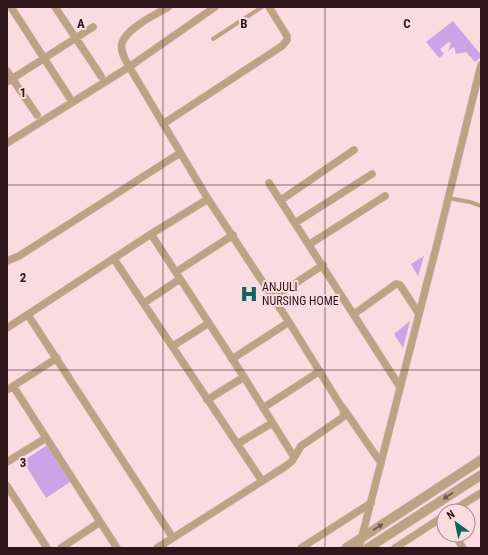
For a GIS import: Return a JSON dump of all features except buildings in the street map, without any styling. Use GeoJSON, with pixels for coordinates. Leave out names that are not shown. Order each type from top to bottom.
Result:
{"type":"FeatureCollection","features":[{"type":"Feature","properties":{"kind":"street"},"geometry":{"type":"LineString","coordinates":[[11,7],[69,97]]}},
{"type":"Feature","properties":{"kind":"street"},"geometry":{"type":"LineString","coordinates":[[55,7],[101,76]]}},
{"type":"Feature","properties":{"kind":"street"},"geometry":{"type":"LineString","coordinates":[[157,548],[286,466],[301,446],[343,417],[344,411],[289,322],[208,199],[129,67],[122,52],[122,44],[125,38],[135,27],[168,7]]}},
{"type":"Feature","properties":{"kind":"street"},"geometry":{"type":"LineString","coordinates":[[7,143],[129,67],[215,7]]}},
{"type":"Feature","properties":{"kind":"street"},"geometry":{"type":"LineString","coordinates":[[163,124],[282,46],[287,40],[288,36],[269,7]]}},
{"type":"Feature","properties":{"kind":"street"},"geometry":{"type":"LineString","coordinates":[[10,81],[93,28]]}},
{"type":"Feature","properties":{"kind":"street"},"geometry":{"type":"LineString","coordinates":[[359,548],[448,198],[478,88],[481,65]]}},
{"type":"Feature","properties":{"kind":"street"},"geometry":{"type":"LineString","coordinates":[[7,71],[10,81],[37,115]]}},
{"type":"Feature","properties":{"kind":"street"},"geometry":{"type":"LineString","coordinates":[[281,200],[354,150]]}},
{"type":"Feature","properties":{"kind":"street"},"geometry":{"type":"LineString","coordinates":[[7,261],[19,256],[180,152]]}},
{"type":"Feature","properties":{"kind":"street"},"geometry":{"type":"LineString","coordinates":[[294,222],[372,174]]}},
{"type":"Feature","properties":{"kind":"street"},"geometry":{"type":"LineString","coordinates":[[269,183],[310,244],[400,387]]}},
{"type":"Feature","properties":{"kind":"street"},"geometry":{"type":"LineString","coordinates":[[310,244],[385,196]]}},
{"type":"Feature","properties":{"kind":"street"},"geometry":{"type":"LineString","coordinates":[[7,328],[151,234],[208,199]]}},
{"type":"Feature","properties":{"kind":"street"},"geometry":{"type":"LineString","coordinates":[[151,234],[294,457]]}},
{"type":"Feature","properties":{"kind":"street"},"geometry":{"type":"LineString","coordinates":[[144,303],[233,235]]}},
{"type":"Feature","properties":{"kind":"street"},"geometry":{"type":"LineString","coordinates":[[114,259],[262,481]]}},
{"type":"Feature","properties":{"kind":"street"},"geometry":{"type":"LineString","coordinates":[[273,298],[323,265]]}},
{"type":"Feature","properties":{"kind":"street"},"geometry":{"type":"LineString","coordinates":[[354,314],[396,284],[400,285],[419,314]]}},
{"type":"Feature","properties":{"kind":"street"},"geometry":{"type":"LineString","coordinates":[[28,315],[173,538]]}},
{"type":"Feature","properties":{"kind":"street"},"geometry":{"type":"LineString","coordinates":[[232,359],[289,322]]}},
{"type":"Feature","properties":{"kind":"street"},"geometry":{"type":"LineString","coordinates":[[173,346],[208,323]]}},
{"type":"Feature","properties":{"kind":"street"},"geometry":{"type":"LineString","coordinates":[[57,358],[10,388],[46,438],[116,548]]}},
{"type":"Feature","properties":{"kind":"street"},"geometry":{"type":"LineString","coordinates":[[263,408],[320,371]]}},
{"type":"Feature","properties":{"kind":"street"},"geometry":{"type":"LineString","coordinates":[[208,400],[244,377]]}},
{"type":"Feature","properties":{"kind":"street"},"geometry":{"type":"LineString","coordinates":[[336,398],[381,463]]}},
{"type":"Feature","properties":{"kind":"street"},"geometry":{"type":"LineString","coordinates":[[237,444],[272,423]]}},
{"type":"Feature","properties":{"kind":"street"},"geometry":{"type":"LineString","coordinates":[[7,462],[46,438]]}},
{"type":"Feature","properties":{"kind":"street"},"geometry":{"type":"LineString","coordinates":[[346,548],[481,460]]}},
{"type":"Feature","properties":{"kind":"street"},"geometry":{"type":"LineString","coordinates":[[368,548],[481,474]]}},
{"type":"Feature","properties":{"kind":"street"},"geometry":{"type":"LineString","coordinates":[[7,486],[47,548]]}},
{"type":"Feature","properties":{"kind":"street"},"geometry":{"type":"LineString","coordinates":[[465,503],[481,493]]}},
{"type":"Feature","properties":{"kind":"street"},"geometry":{"type":"LineString","coordinates":[[301,548],[371,503]]}},
{"type":"Feature","properties":{"kind":"street"},"geometry":{"type":"LineString","coordinates":[[60,548],[100,522]]}},
{"type":"Feature","properties":{"kind":"street"},"geometry":{"type":"LineString","coordinates":[[395,548],[436,522]]}},
{"type":"Feature","properties":{"kind":"lane"},"geometry":{"type":"LineString","coordinates":[[213,39],[262,7]]}},
{"type":"Feature","properties":{"kind":"lane"},"geometry":{"type":"LineString","coordinates":[[448,198],[470,202],[481,206]]}},
{"type":"Feature","properties":{"kind":"shaded area"},"geometry":{"type":"Polygon","coordinates":[[[453,21],[481,55],[481,57],[475,62],[466,52],[456,54],[454,47],[448,51],[451,43],[449,42],[440,49],[444,54],[439,58],[426,42],[453,21]]]}},
{"type":"Feature","properties":{"kind":"shaded area"},"geometry":{"type":"Polygon","coordinates":[[[424,256],[418,276],[411,264],[424,256]]]}},
{"type":"Feature","properties":{"kind":"shaded area"},"geometry":{"type":"Polygon","coordinates":[[[410,321],[403,348],[394,334],[410,321]]]}},
{"type":"Feature","properties":{"kind":"shaded area"},"geometry":{"type":"Polygon","coordinates":[[[49,444],[73,480],[46,498],[23,461],[49,444]]]}},
{"type":"Feature","properties":{"kind":"place","name":"ANJULI NURSING HOME"},"geometry":{"type":"Point","coordinates":[249,294]}}]}
